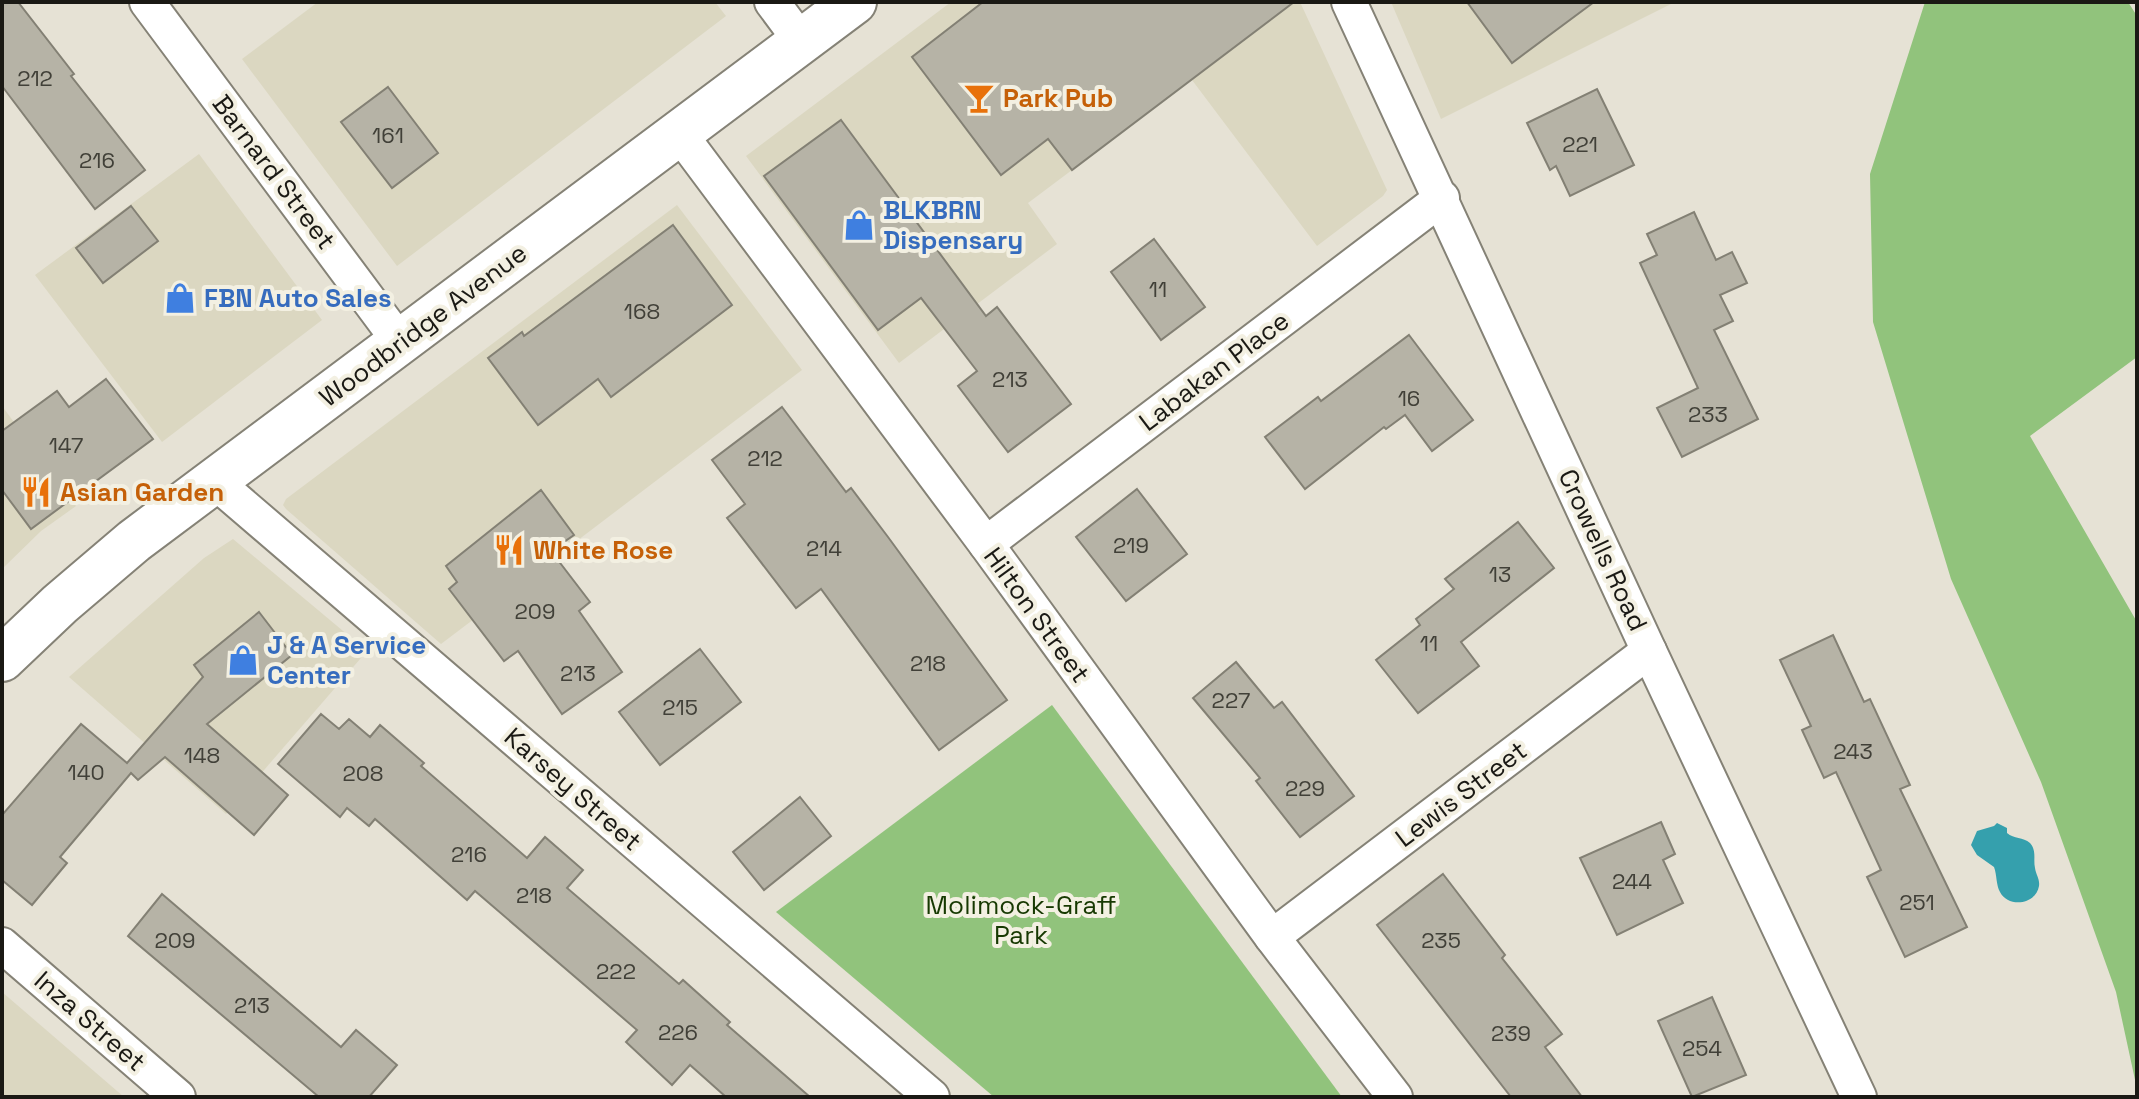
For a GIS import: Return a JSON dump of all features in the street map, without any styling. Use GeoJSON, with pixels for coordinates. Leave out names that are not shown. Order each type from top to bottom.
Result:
{"type":"FeatureCollection","features":[{"type":"Feature","properties":{"kind":"main road","name":"Woodbridge Avenue"},"geometry":{"type":"LineString","coordinates":[[2,658],[134,541],[213,480],[854,2]]}},
{"type":"Feature","properties":{"kind":"street","name":"Barnard Street"},"geometry":{"type":"LineString","coordinates":[[147,2],[400,342]]}},
{"type":"Feature","properties":{"kind":"street"},"geometry":{"type":"LineString","coordinates":[[772,2],[801,41]]}},
{"type":"Feature","properties":{"kind":"street","name":"Crowells Road"},"geometry":{"type":"LineString","coordinates":[[1349,2],[1859,1097]]}},
{"type":"Feature","properties":{"kind":"street","name":"Hilton Street"},"geometry":{"type":"LineString","coordinates":[[679,133],[986,544],[1272,937],[1395,1097]]}},
{"type":"Feature","properties":{"kind":"street","name":"Labakan Place"},"geometry":{"type":"LineString","coordinates":[[986,544],[1442,198]]}},
{"type":"Feature","properties":{"kind":"street","name":"Karsey Street"},"geometry":{"type":"LineString","coordinates":[[213,480],[932,1097]]}},
{"type":"Feature","properties":{"kind":"street","name":"Lewis Street"},"geometry":{"type":"LineString","coordinates":[[1272,937],[1649,651]]}},
{"type":"Feature","properties":{"kind":"street","name":"Inza Street"},"geometry":{"type":"LineString","coordinates":[[2,945],[178,1097]]}},
{"type":"Feature","properties":{"kind":"shaded area"},"geometry":{"type":"Polygon","coordinates":[[[318,2],[715,2],[726,16],[397,266],[242,59],[318,2]]]}},
{"type":"Feature","properties":{"kind":"shaded area"},"geometry":{"type":"Polygon","coordinates":[[[951,2],[1300,2],[1387,190],[1317,246],[1192,80],[1028,203],[1057,244],[899,363],[746,156],[951,2]]]}},
{"type":"Feature","properties":{"kind":"shaded area"},"geometry":{"type":"Polygon","coordinates":[[[1391,2],[1675,2],[1441,119],[1391,2]]]}},
{"type":"Feature","properties":{"kind":"shaded area"},"geometry":{"type":"Polygon","coordinates":[[[199,154],[322,320],[162,442],[35,275],[199,154]]]}},
{"type":"Feature","properties":{"kind":"shaded area"},"geometry":{"type":"Polygon","coordinates":[[[677,205],[802,370],[441,644],[286,509],[283,505],[286,499],[677,205]]]}},
{"type":"Feature","properties":{"kind":"shaded area"},"geometry":{"type":"Polygon","coordinates":[[[2,406],[76,506],[41,531],[2,569],[2,406]]]}},
{"type":"Feature","properties":{"kind":"shaded area"},"geometry":{"type":"Polygon","coordinates":[[[233,539],[367,651],[226,814],[69,677],[204,558],[233,539]]]}},
{"type":"Feature","properties":{"kind":"shaded area"},"geometry":{"type":"Polygon","coordinates":[[[2,992],[124,1097],[2,1097],[2,992]]]}},
{"type":"Feature","properties":{"kind":"green space"},"geometry":{"type":"Polygon","coordinates":[[[1925,2],[2128,2],[2137,16],[2137,357],[2030,436],[2137,622],[2137,1089],[2116,992],[2041,782],[1951,579],[1873,322],[1870,174],[1925,2]]]}},
{"type":"Feature","properties":{"kind":"green space","name":"Molimock-Graff Park"},"geometry":{"type":"Polygon","coordinates":[[[1052,705],[1342,1097],[994,1097],[776,912],[1052,705]]]}},
{"type":"Feature","properties":{"kind":"water"},"geometry":{"type":"Polygon","coordinates":[[[1997,823],[2007,828],[2010,835],[2030,843],[2033,849],[2039,886],[2033,897],[2027,900],[2015,902],[2004,897],[1994,867],[1977,855],[1971,845],[1977,831],[1997,823]]]}},
{"type":"Feature","properties":{"kind":"building"},"geometry":{"type":"Polygon","coordinates":[[[2,2],[18,2],[145,170],[95,209],[2,86],[2,2]]]}},
{"type":"Feature","properties":{"kind":"building"},"geometry":{"type":"Polygon","coordinates":[[[983,2],[1294,2],[1072,170],[1048,139],[1001,175],[912,57],[983,2]]]}},
{"type":"Feature","properties":{"kind":"building"},"geometry":{"type":"Polygon","coordinates":[[[1467,2],[1594,2],[1512,63],[1467,2]]]}},
{"type":"Feature","properties":{"kind":"building"},"geometry":{"type":"Polygon","coordinates":[[[388,87],[438,153],[392,188],[341,122],[388,87]]]}},
{"type":"Feature","properties":{"kind":"building"},"geometry":{"type":"Polygon","coordinates":[[[1597,89],[1634,165],[1570,196],[1556,166],[1550,170],[1527,123],[1597,89]]]}},
{"type":"Feature","properties":{"kind":"building","name":"BLKBRN Dispensary"},"geometry":{"type":"Polygon","coordinates":[[[841,120],[986,316],[997,307],[1071,404],[1008,452],[958,386],[977,371],[921,298],[878,330],[764,176],[841,120]]]}},
{"type":"Feature","properties":{"kind":"building"},"geometry":{"type":"Polygon","coordinates":[[[131,206],[158,241],[103,283],[76,248],[131,206]]]}},
{"type":"Feature","properties":{"kind":"building"},"geometry":{"type":"Polygon","coordinates":[[[1694,212],[1716,260],[1732,252],[1747,283],[1720,295],[1733,321],[1714,330],[1758,419],[1682,457],[1657,408],[1698,388],[1640,263],[1657,255],[1647,234],[1694,212]]]}},
{"type":"Feature","properties":{"kind":"building"},"geometry":{"type":"Polygon","coordinates":[[[673,225],[732,305],[611,397],[598,379],[538,425],[488,358],[522,332],[524,336],[673,225]]]}},
{"type":"Feature","properties":{"kind":"building"},"geometry":{"type":"Polygon","coordinates":[[[1154,239],[1205,307],[1161,340],[1111,272],[1154,239]]]}},
{"type":"Feature","properties":{"kind":"building"},"geometry":{"type":"Polygon","coordinates":[[[1409,335],[1473,420],[1432,451],[1405,415],[1386,429],[1384,427],[1305,489],[1265,437],[1318,397],[1321,401],[1409,335]]]}},
{"type":"Feature","properties":{"kind":"building"},"geometry":{"type":"Polygon","coordinates":[[[106,379],[153,439],[31,529],[2,490],[2,431],[57,391],[69,407],[106,379]]]}},
{"type":"Feature","properties":{"kind":"building"},"geometry":{"type":"Polygon","coordinates":[[[782,407],[846,492],[851,488],[1007,700],[939,750],[821,589],[796,608],[727,518],[745,504],[712,460],[782,407]]]}},
{"type":"Feature","properties":{"kind":"building"},"geometry":{"type":"Polygon","coordinates":[[[1137,489],[1187,554],[1126,601],[1076,537],[1137,489]]]}},
{"type":"Feature","properties":{"kind":"building"},"geometry":{"type":"Polygon","coordinates":[[[541,490],[574,535],[551,551],[590,602],[579,611],[622,672],[562,714],[518,651],[504,661],[449,589],[457,582],[446,566],[541,490]]]}},
{"type":"Feature","properties":{"kind":"building"},"geometry":{"type":"Polygon","coordinates":[[[1518,522],[1554,568],[1461,642],[1479,666],[1418,713],[1376,660],[1420,625],[1416,619],[1454,589],[1445,579],[1518,522]]]}},
{"type":"Feature","properties":{"kind":"building"},"geometry":{"type":"Polygon","coordinates":[[[259,612],[292,655],[207,724],[288,795],[254,835],[165,757],[138,780],[131,773],[60,857],[67,863],[32,905],[2,880],[2,815],[81,724],[127,763],[203,677],[194,665],[259,612]]]}},
{"type":"Feature","properties":{"kind":"building"},"geometry":{"type":"Polygon","coordinates":[[[1833,635],[1864,702],[1870,699],[1910,785],[1900,789],[1967,927],[1905,957],[1867,877],[1881,870],[1836,772],[1824,778],[1802,730],[1811,726],[1780,660],[1833,635]]]}},
{"type":"Feature","properties":{"kind":"building"},"geometry":{"type":"Polygon","coordinates":[[[700,649],[741,702],[660,765],[619,712],[700,649]]]}},
{"type":"Feature","properties":{"kind":"building"},"geometry":{"type":"Polygon","coordinates":[[[1236,662],[1274,708],[1282,702],[1354,796],[1300,837],[1256,781],[1260,778],[1193,698],[1236,662]]]}},
{"type":"Feature","properties":{"kind":"building"},"geometry":{"type":"Polygon","coordinates":[[[321,714],[339,729],[349,719],[370,737],[380,725],[424,763],[421,766],[527,858],[545,837],[583,870],[567,888],[679,984],[683,980],[730,1022],[727,1025],[810,1097],[726,1097],[690,1065],[672,1085],[626,1042],[637,1030],[475,891],[467,900],[375,819],[369,826],[347,808],[340,817],[278,764],[321,714]]]}},
{"type":"Feature","properties":{"kind":"building"},"geometry":{"type":"Polygon","coordinates":[[[800,797],[831,836],[764,890],[733,852],[800,797]]]}},
{"type":"Feature","properties":{"kind":"building"},"geometry":{"type":"Polygon","coordinates":[[[1661,822],[1675,854],[1663,860],[1683,903],[1617,935],[1580,858],[1661,822]]]}},
{"type":"Feature","properties":{"kind":"building"},"geometry":{"type":"Polygon","coordinates":[[[1443,874],[1505,955],[1502,958],[1562,1034],[1545,1047],[1582,1097],[1511,1097],[1377,925],[1443,874]]]}},
{"type":"Feature","properties":{"kind":"building"},"geometry":{"type":"Polygon","coordinates":[[[162,894],[341,1047],[356,1030],[397,1065],[369,1097],[319,1097],[128,936],[162,894]]]}},
{"type":"Feature","properties":{"kind":"building"},"geometry":{"type":"Polygon","coordinates":[[[1712,997],[1746,1075],[1692,1097],[1658,1021],[1712,997]]]}},
{"type":"Feature","properties":{"kind":"place","name":"Park Pub"},"geometry":{"type":"Point","coordinates":[979,98]}},
{"type":"Feature","properties":{"kind":"place","name":"BLKBRN Dispensary"},"geometry":{"type":"Point","coordinates":[859,225]}},
{"type":"Feature","properties":{"kind":"place","name":"FBN Auto Sales"},"geometry":{"type":"Point","coordinates":[180,298]}},
{"type":"Feature","properties":{"kind":"place","name":"Asian Garden"},"geometry":{"type":"Point","coordinates":[36,492]}},
{"type":"Feature","properties":{"kind":"place","name":"White Rose"},"geometry":{"type":"Point","coordinates":[509,550]}},
{"type":"Feature","properties":{"kind":"place","name":"J & A Service Center"},"geometry":{"type":"Point","coordinates":[243,660]}}]}
